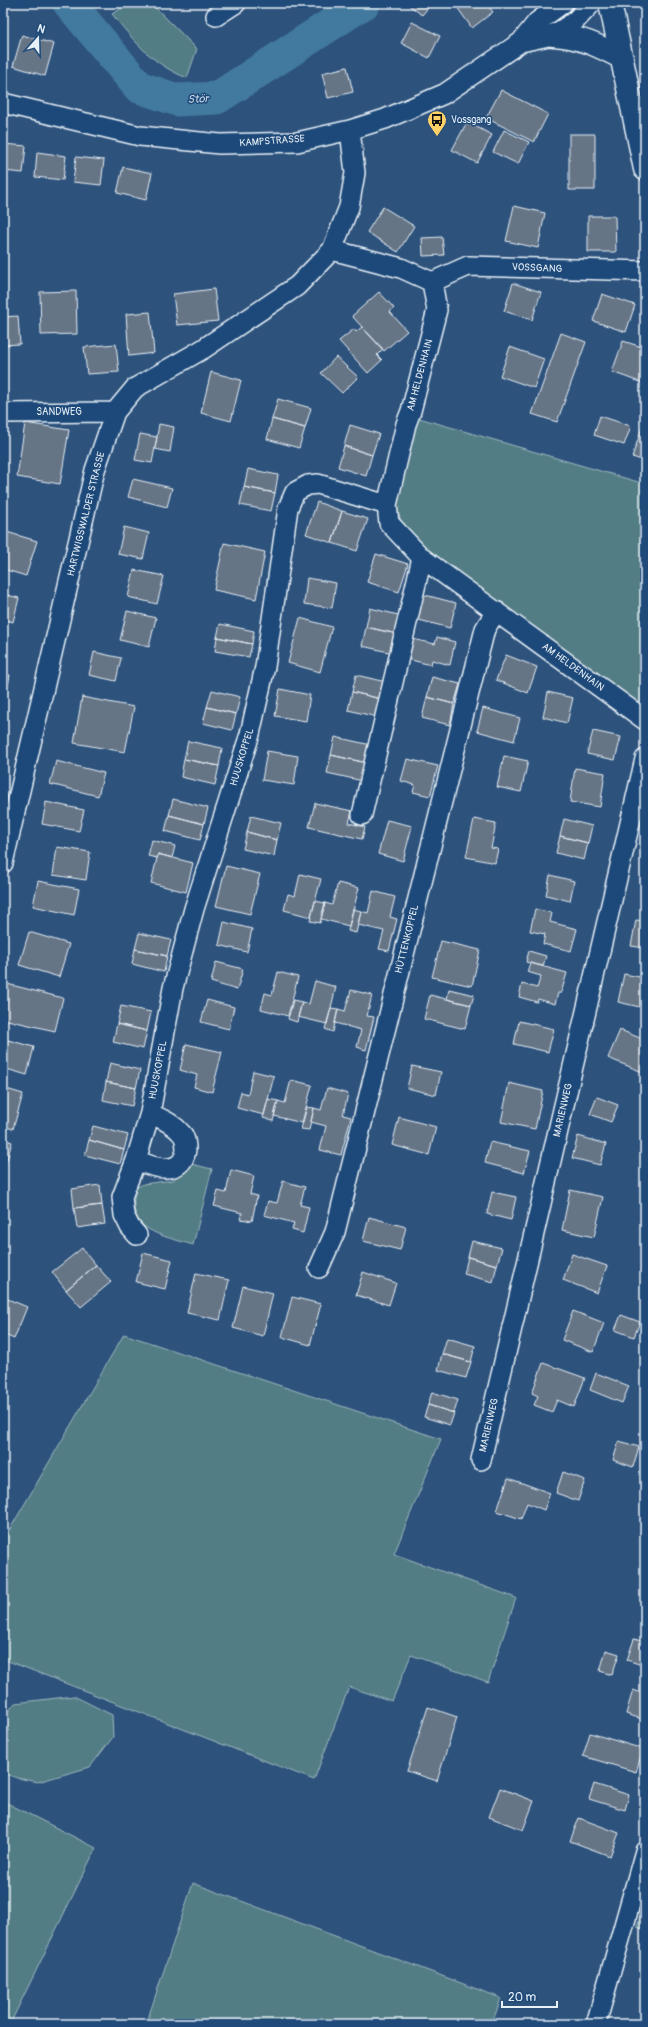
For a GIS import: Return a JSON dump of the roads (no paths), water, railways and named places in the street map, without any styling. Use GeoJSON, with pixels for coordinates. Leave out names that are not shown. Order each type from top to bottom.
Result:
{"type":"FeatureCollection","features":[{"type":"Feature","properties":{"kind":"main road"},"geometry":{"type":"LineString","coordinates":[[610,3],[645,169]]}},
{"type":"Feature","properties":{"kind":"main road"},"geometry":{"type":"LineString","coordinates":[[553,35],[571,36],[597,44],[622,58]]}},
{"type":"Feature","properties":{"kind":"street"},"geometry":{"type":"LineString","coordinates":[[216,16],[236,3]]}},
{"type":"Feature","properties":{"kind":"street","name":"KAMPSTRASSE"},"geometry":{"type":"LineString","coordinates":[[3,103],[140,136],[220,144],[297,142],[350,130],[385,119],[444,94],[521,42],[537,22],[563,3]]}},
{"type":"Feature","properties":{"kind":"street","name":"KAMPSTRASSE"},"geometry":{"type":"LineString","coordinates":[[521,42],[553,35],[574,22],[592,3]]}},
{"type":"Feature","properties":{"kind":"street","name":"HARTWIGSWALDER STRASSE"},"geometry":{"type":"LineString","coordinates":[[3,863],[95,470],[115,412],[135,388],[203,348],[297,286],[332,250],[349,206],[355,173],[350,130]]}},
{"type":"Feature","properties":{"kind":"street"},"geometry":{"type":"LineString","coordinates":[[332,250],[402,268],[432,282]]}},
{"type":"Feature","properties":{"kind":"street","name":"VOSSGANG"},"geometry":{"type":"LineString","coordinates":[[432,282],[468,266],[645,271]]}},
{"type":"Feature","properties":{"kind":"street","name":"AM HELDENHAIN"},"geometry":{"type":"LineString","coordinates":[[432,282],[437,310],[411,411],[406,424],[387,504],[389,522],[422,558],[645,720]]}},
{"type":"Feature","properties":{"kind":"street","name":"SANDWEG"},"geometry":{"type":"LineString","coordinates":[[3,413],[115,412]]}},
{"type":"Feature","properties":{"kind":"street","name":"HUUSKOPPEL"},"geometry":{"type":"LineString","coordinates":[[137,1235],[130,1227],[124,1215],[122,1197],[136,1160],[150,1113],[174,988],[191,923],[250,734],[265,667],[288,508],[295,492],[308,485],[318,484],[387,504]]}},
{"type":"Feature","properties":{"kind":"street"},"geometry":{"type":"LineString","coordinates":[[362,815],[422,558]]}},
{"type":"Feature","properties":{"kind":"street","name":"HÜTTENKOPPEL"},"geometry":{"type":"LineString","coordinates":[[319,1268],[335,1232],[485,629],[496,611]]}},
{"type":"Feature","properties":{"kind":"street","name":"MARIENWEG"},"geometry":{"type":"LineString","coordinates":[[481,1460],[645,759]]}},
{"type":"Feature","properties":{"kind":"street","name":"HUUSKOPPEL"},"geometry":{"type":"LineString","coordinates":[[136,1160],[149,1166],[166,1169],[178,1166],[185,1157],[186,1147],[183,1134],[170,1123],[150,1113]]}},
{"type":"Feature","properties":{"kind":"street"},"geometry":{"type":"LineString","coordinates":[[596,2024],[645,1851]]}},
{"type":"Feature","properties":{"kind":"waterway","name":"Stör"},"geometry":{"type":"LineString","coordinates":[[69,3],[139,87],[177,100],[217,98],[364,3]]}},
{"type":"Feature","properties":{"kind":"place","name":"Vossgang"},"geometry":{"type":"Point","coordinates":[437,137]}}]}
